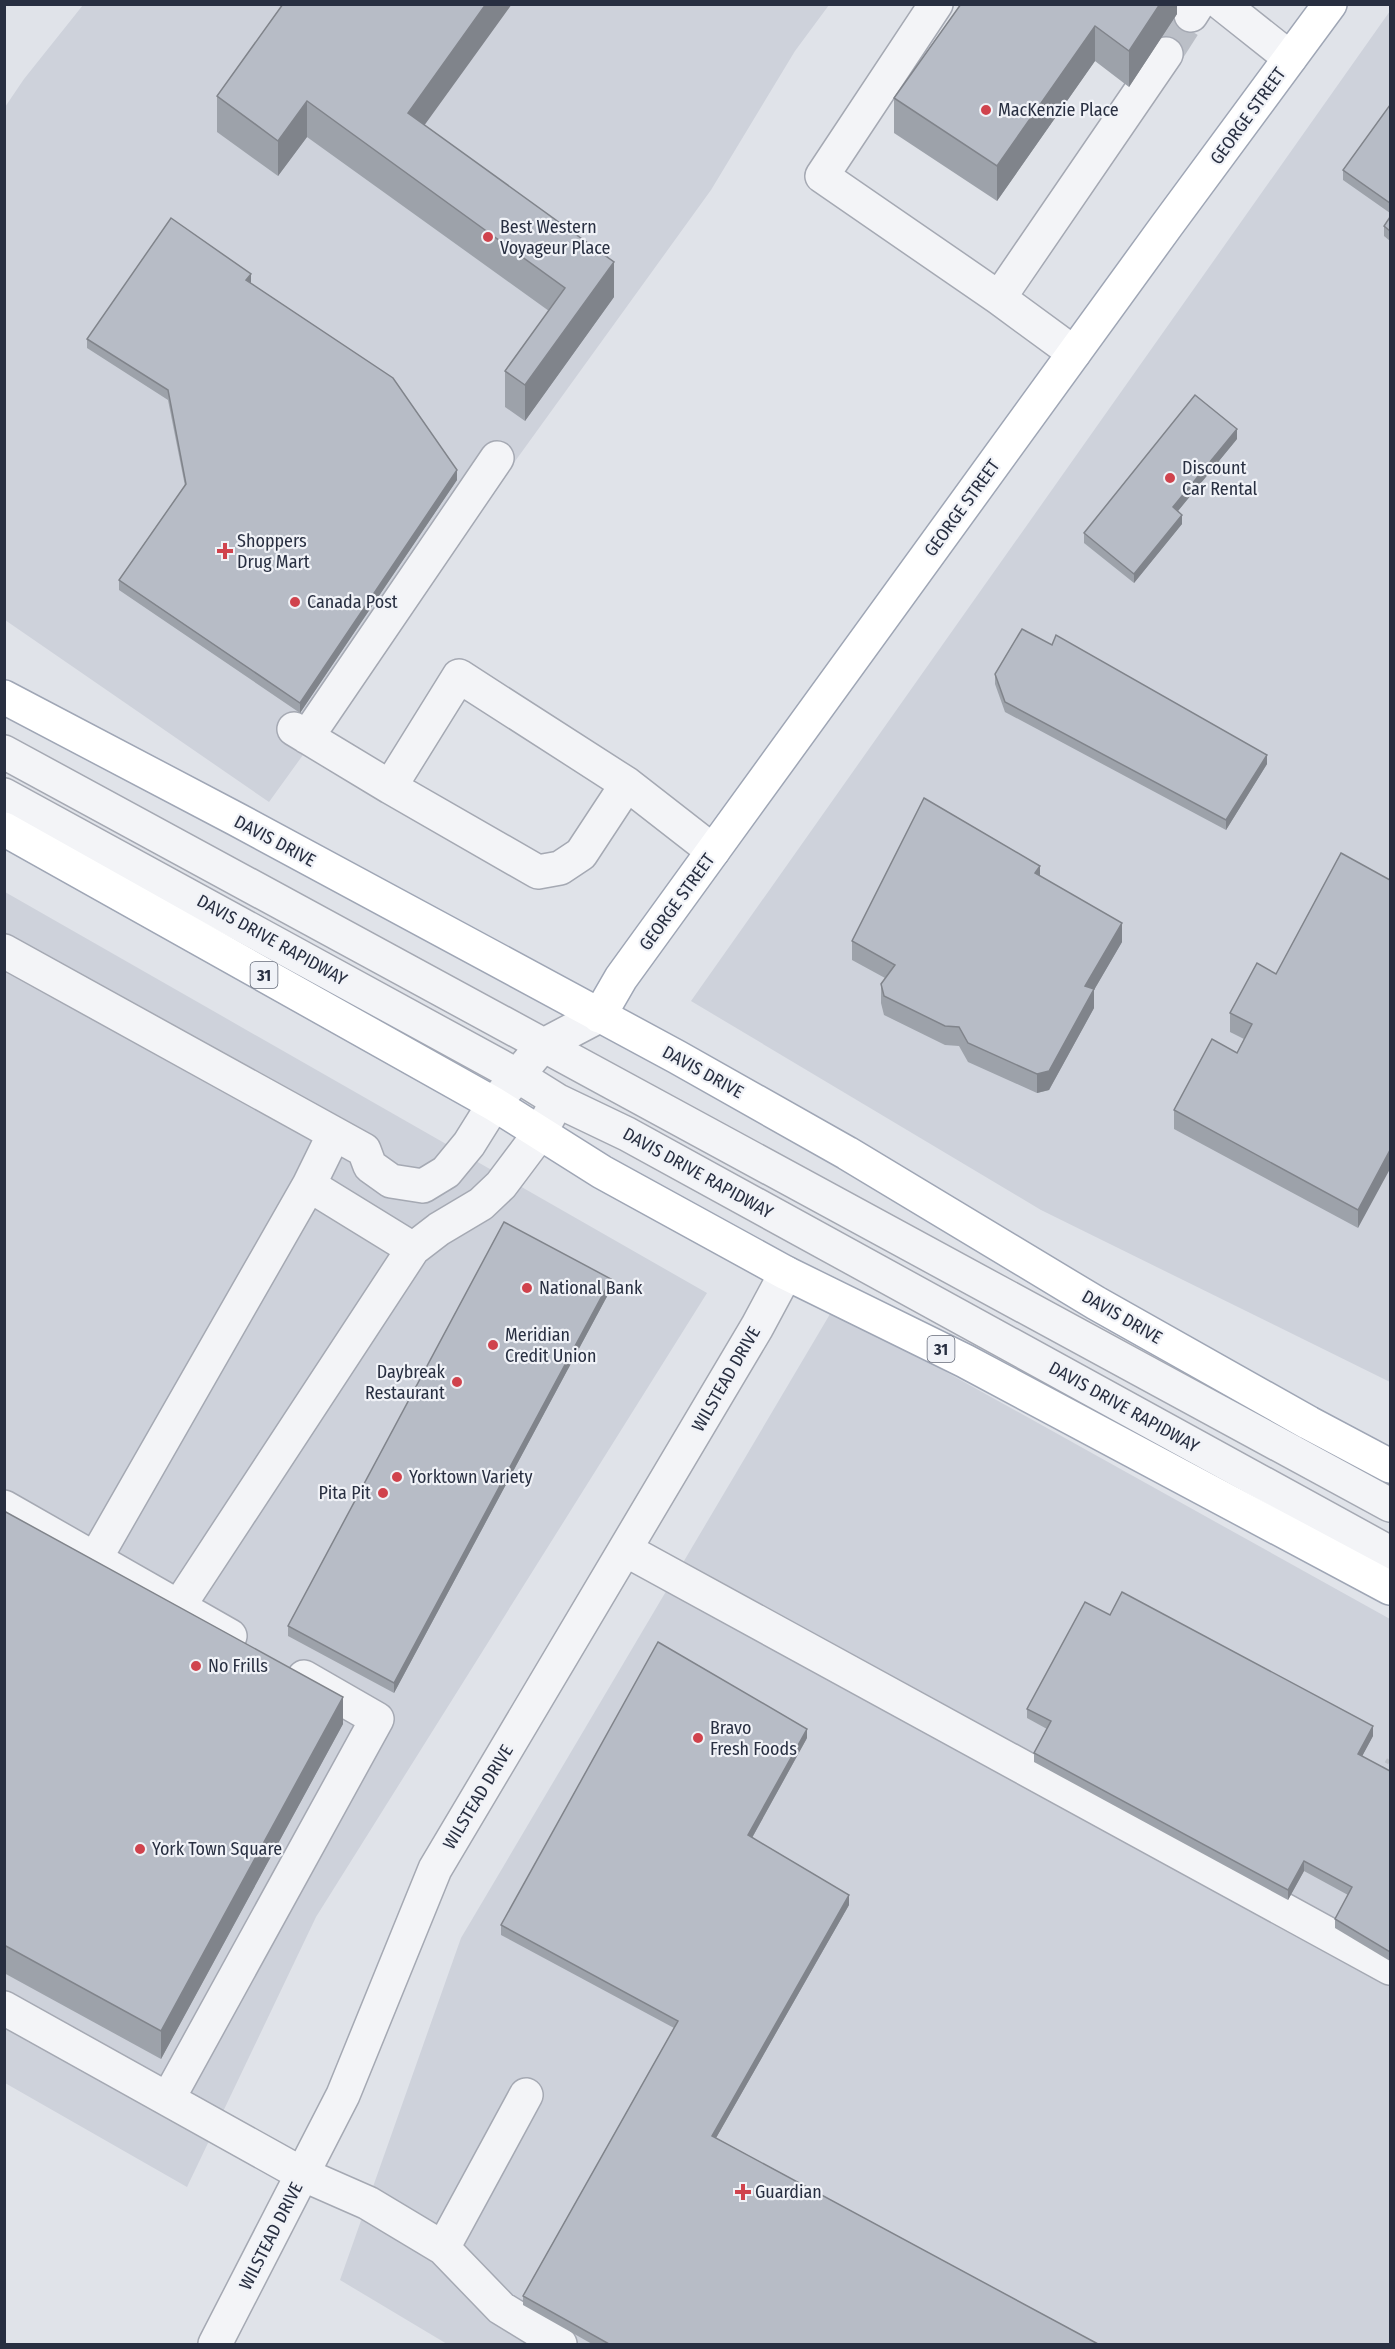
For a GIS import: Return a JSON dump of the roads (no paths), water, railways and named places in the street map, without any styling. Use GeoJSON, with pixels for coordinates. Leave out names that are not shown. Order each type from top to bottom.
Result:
{"type":"FeatureCollection","features":[{"type":"Feature","properties":{"kind":"main road","name":"GEORGE STREET"},"geometry":{"type":"LineString","coordinates":[[599,1016],[621,978],[1330,4]]}},
{"type":"Feature","properties":{"kind":"main road","name":"DAVIS DRIVE"},"geometry":{"type":"LineString","coordinates":[[4,697],[236,819],[848,1153],[1096,1304],[1390,1466]]}},
{"type":"Feature","properties":{"kind":"main road","name":"31"},"geometry":{"type":"LineString","coordinates":[[4,829],[494,1104],[602,1172],[786,1273],[965,1361],[1390,1588]]}},
{"type":"Feature","properties":{"kind":"street"},"geometry":{"type":"LineString","coordinates":[[936,4],[822,176],[999,298],[1074,353]]}},
{"type":"Feature","properties":{"kind":"street"},"geometry":{"type":"LineString","coordinates":[[1222,4],[1290,58]]}},
{"type":"Feature","properties":{"kind":"street"},"geometry":{"type":"LineString","coordinates":[[999,298],[1166,54]]}},
{"type":"Feature","properties":{"kind":"street"},"geometry":{"type":"LineString","coordinates":[[497,458],[301,733],[538,872],[560,868],[581,854],[627,784]]}},
{"type":"Feature","properties":{"kind":"street"},"geometry":{"type":"LineString","coordinates":[[390,787],[459,676],[627,784],[713,851]]}},
{"type":"Feature","properties":{"kind":"street","name":"DAVIS DRIVE RAPIDWAY"},"geometry":{"type":"LineString","coordinates":[[4,752],[1390,1505]]}},
{"type":"Feature","properties":{"kind":"street","name":"DAVIS DRIVE RAPIDWAY"},"geometry":{"type":"LineString","coordinates":[[4,795],[518,1076],[558,1101],[627,1134],[1390,1553]]}},
{"type":"Feature","properties":{"kind":"street"},"geometry":{"type":"LineString","coordinates":[[4,951],[364,1150],[370,1166],[391,1181],[423,1186],[446,1172],[469,1144],[494,1104],[542,1046],[599,1016]]}},
{"type":"Feature","properties":{"kind":"street"},"geometry":{"type":"LineString","coordinates":[[179,1606],[413,1249],[439,1229],[481,1204],[513,1171],[558,1101],[578,1064],[599,1016]]}},
{"type":"Feature","properties":{"kind":"street"},"geometry":{"type":"LineString","coordinates":[[95,1559],[309,1185],[334,1134]]}},
{"type":"Feature","properties":{"kind":"street"},"geometry":{"type":"LineString","coordinates":[[309,1185],[413,1249]]}},
{"type":"Feature","properties":{"kind":"street","name":"WILSTEAD DRIVE"},"geometry":{"type":"LineString","coordinates":[[215,2344],[343,2094],[435,1869],[626,1550],[757,1327],[786,1273]]}},
{"type":"Feature","properties":{"kind":"street"},"geometry":{"type":"LineString","coordinates":[[4,1507],[252,1648]]}},
{"type":"Feature","properties":{"kind":"street"},"geometry":{"type":"LineString","coordinates":[[626,1550],[1390,1968]]}},
{"type":"Feature","properties":{"kind":"street"},"geometry":{"type":"LineString","coordinates":[[168,2099],[377,1719],[283,1666]]}},
{"type":"Feature","properties":{"kind":"street"},"geometry":{"type":"LineString","coordinates":[[4,2007],[302,2174],[368,2203],[443,2248],[501,2308],[560,2344]]}},
{"type":"Feature","properties":{"kind":"street"},"geometry":{"type":"LineString","coordinates":[[443,2248],[526,2095]]}},
{"type":"Feature","properties":{"kind":"tunnel"},"geometry":{"type":"LineString","coordinates":[[1166,54],[1191,15]]}},
{"type":"Feature","properties":{"kind":"place","name":"MacKenzie Place"},"geometry":{"type":"Point","coordinates":[986,110]}},
{"type":"Feature","properties":{"kind":"place","name":"Best Western Voyageur Place"},"geometry":{"type":"Point","coordinates":[488,237]}},
{"type":"Feature","properties":{"kind":"place","name":"Discount Car Rental"},"geometry":{"type":"Point","coordinates":[1170,478]}},
{"type":"Feature","properties":{"kind":"place","name":"Shoppers Drug Mart"},"geometry":{"type":"Point","coordinates":[225,551]}},
{"type":"Feature","properties":{"kind":"place","name":"Canada Post"},"geometry":{"type":"Point","coordinates":[295,602]}},
{"type":"Feature","properties":{"kind":"place","name":"National Bank"},"geometry":{"type":"Point","coordinates":[527,1288]}},
{"type":"Feature","properties":{"kind":"place","name":"Meridian Credit Union"},"geometry":{"type":"Point","coordinates":[493,1345]}},
{"type":"Feature","properties":{"kind":"place","name":"Daybreak Restaurant"},"geometry":{"type":"Point","coordinates":[457,1382]}},
{"type":"Feature","properties":{"kind":"place","name":"Yorktown Variety"},"geometry":{"type":"Point","coordinates":[397,1477]}},
{"type":"Feature","properties":{"kind":"place","name":"Pita Pit"},"geometry":{"type":"Point","coordinates":[383,1493]}},
{"type":"Feature","properties":{"kind":"place","name":"No Frills"},"geometry":{"type":"Point","coordinates":[196,1666]}},
{"type":"Feature","properties":{"kind":"place","name":"Bravo Fresh Foods"},"geometry":{"type":"Point","coordinates":[698,1738]}},
{"type":"Feature","properties":{"kind":"place","name":"York Town Square"},"geometry":{"type":"Point","coordinates":[140,1849]}},
{"type":"Feature","properties":{"kind":"place","name":"Guardian"},"geometry":{"type":"Point","coordinates":[743,2192]}}]}
